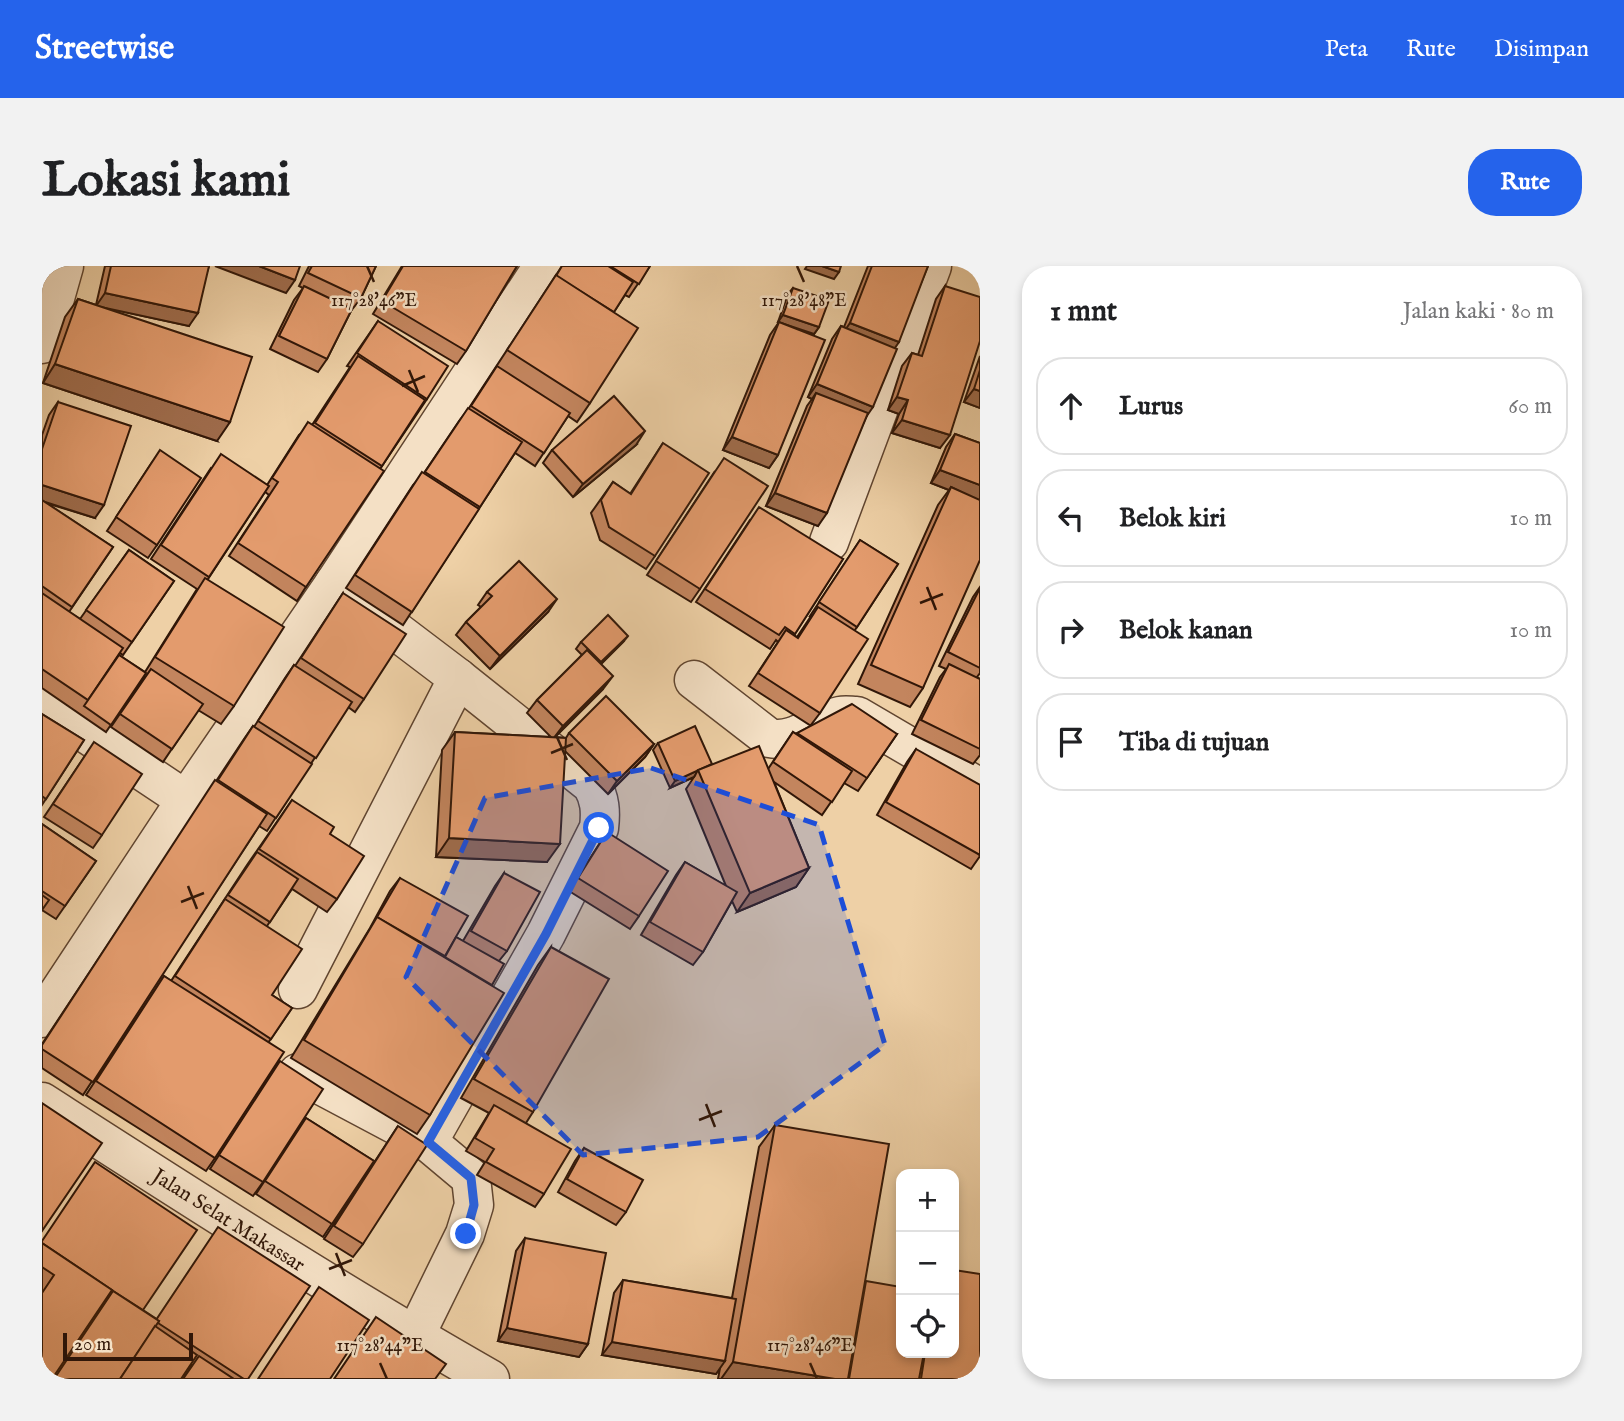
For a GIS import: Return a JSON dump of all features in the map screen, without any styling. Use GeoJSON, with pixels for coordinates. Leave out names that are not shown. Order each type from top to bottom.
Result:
{"type":"FeatureCollection","features":[{"type":"Feature","properties":{"kind":"street"},"geometry":{"type":"LineString","coordinates":[[42,344],[64,266]]}},
{"type":"Feature","properties":{"kind":"street"},"geometry":{"type":"LineString","coordinates":[[42,1018],[186,800],[334,584],[542,266]]}},
{"type":"Feature","properties":{"kind":"street"},"geometry":{"type":"LineString","coordinates":[[830,541],[932,266]]}},
{"type":"Feature","properties":{"kind":"street"},"geometry":{"type":"LineString","coordinates":[[334,584],[592,785],[598,796],[601,814],[599,828],[546,934],[428,1142]]}},
{"type":"Feature","properties":{"kind":"street"},"geometry":{"type":"LineString","coordinates":[[298,989],[458,678]]}},
{"type":"Feature","properties":{"kind":"street"},"geometry":{"type":"LineString","coordinates":[[694,680],[769,738],[788,739],[839,716],[857,716],[980,788]]}},
{"type":"Feature","properties":{"kind":"street"},"geometry":{"type":"LineString","coordinates":[[42,704],[186,800]]}},
{"type":"Feature","properties":{"kind":"street"},"geometry":{"type":"LineString","coordinates":[[298,1073],[428,1142],[471,1178],[474,1205],[466,1234],[415,1336]]}},
{"type":"Feature","properties":{"kind":"street","name":"Jalan Selat Makassar"},"geometry":{"type":"LineString","coordinates":[[42,1102],[245,1233],[489,1379]]}},
{"type":"Feature","properties":{"kind":"highlighted area"},"geometry":{"type":"Polygon","coordinates":[[[651,768],[819,825],[885,1045],[758,1137],[583,1155],[406,977],[485,798],[651,768]]]}},
{"type":"Feature","properties":{"kind":"building"},"geometry":{"type":"Polygon","coordinates":[[[111,266],[209,266],[198,313],[105,293],[111,266]]]}},
{"type":"Feature","properties":{"kind":"building"},"geometry":{"type":"Polygon","coordinates":[[[259,266],[300,266],[295,280],[259,266]]]}},
{"type":"Feature","properties":{"kind":"building"},"geometry":{"type":"Polygon","coordinates":[[[312,266],[376,266],[361,298],[308,273],[312,266]]]}},
{"type":"Feature","properties":{"kind":"building"},"geometry":{"type":"Polygon","coordinates":[[[403,266],[517,266],[466,351],[382,301],[403,266]]]}},
{"type":"Feature","properties":{"kind":"building"},"geometry":{"type":"Polygon","coordinates":[[[562,266],[608,266],[633,282],[614,312],[556,276],[562,266]]]}},
{"type":"Feature","properties":{"kind":"building"},"geometry":{"type":"Polygon","coordinates":[[[610,266],[650,266],[639,284],[610,266]]]}},
{"type":"Feature","properties":{"kind":"building"},"geometry":{"type":"Polygon","coordinates":[[[822,266],[841,266],[839,272],[822,266]]]}},
{"type":"Feature","properties":{"kind":"building"},"geometry":{"type":"Polygon","coordinates":[[[872,266],[928,266],[899,342],[850,323],[872,266]]]}},
{"type":"Feature","properties":{"kind":"building"},"geometry":{"type":"Polygon","coordinates":[[[556,275],[638,328],[590,403],[507,350],[556,275]]]}},
{"type":"Feature","properties":{"kind":"building"},"geometry":{"type":"Polygon","coordinates":[[[304,286],[352,309],[327,359],[279,336],[304,286]]]}},
{"type":"Feature","properties":{"kind":"building"},"geometry":{"type":"Polygon","coordinates":[[[945,286],[980,297],[980,341],[950,435],[902,420],[908,400],[897,397],[912,353],[922,356],[945,286]]]}},
{"type":"Feature","properties":{"kind":"building"},"geometry":{"type":"Polygon","coordinates":[[[793,288],[829,300],[819,327],[783,315],[793,288]]]}},
{"type":"Feature","properties":{"kind":"building"},"geometry":{"type":"Polygon","coordinates":[[[78,299],[252,357],[230,422],[55,364],[78,299]]]}},
{"type":"Feature","properties":{"kind":"building"},"geometry":{"type":"Polygon","coordinates":[[[378,321],[448,366],[427,399],[357,353],[378,321]]]}},
{"type":"Feature","properties":{"kind":"building"},"geometry":{"type":"Polygon","coordinates":[[[779,322],[825,340],[778,455],[732,437],[779,322]]]}},
{"type":"Feature","properties":{"kind":"building"},"geometry":{"type":"Polygon","coordinates":[[[841,326],[897,349],[873,407],[817,384],[841,326]]]}},
{"type":"Feature","properties":{"kind":"building"},"geometry":{"type":"Polygon","coordinates":[[[358,356],[425,400],[382,466],[315,423],[358,356]]]}},
{"type":"Feature","properties":{"kind":"building"},"geometry":{"type":"Polygon","coordinates":[[[497,366],[570,413],[544,453],[471,406],[497,366]]]}},
{"type":"Feature","properties":{"kind":"building"},"geometry":{"type":"Polygon","coordinates":[[[980,370],[980,391],[974,389],[980,370]]]}},
{"type":"Feature","properties":{"kind":"building"},"geometry":{"type":"Polygon","coordinates":[[[816,393],[868,413],[827,513],[775,493],[816,393]]]}},
{"type":"Feature","properties":{"kind":"building"},"geometry":{"type":"Polygon","coordinates":[[[614,396],[645,431],[583,484],[552,450],[614,396]]]}},
{"type":"Feature","properties":{"kind":"building"},"geometry":{"type":"Polygon","coordinates":[[[58,402],[131,426],[104,505],[42,485],[42,449],[58,402]]]}},
{"type":"Feature","properties":{"kind":"building"},"geometry":{"type":"Polygon","coordinates":[[[468,408],[522,442],[480,507],[425,472],[468,408]]]}},
{"type":"Feature","properties":{"kind":"building"},"geometry":{"type":"Polygon","coordinates":[[[308,422],[384,471],[306,587],[238,543],[278,482],[272,478],[308,422]]]}},
{"type":"Feature","properties":{"kind":"building"},"geometry":{"type":"Polygon","coordinates":[[[955,434],[980,443],[980,485],[940,470],[955,434]]]}},
{"type":"Feature","properties":{"kind":"building"},"geometry":{"type":"Polygon","coordinates":[[[663,443],[709,473],[655,556],[609,527],[601,500],[613,482],[631,494],[663,443]]]}},
{"type":"Feature","properties":{"kind":"building"},"geometry":{"type":"Polygon","coordinates":[[[160,450],[201,478],[157,545],[116,517],[160,450]]]}},
{"type":"Feature","properties":{"kind":"building"},"geometry":{"type":"Polygon","coordinates":[[[221,454],[269,486],[209,577],[161,545],[221,454]]]}},
{"type":"Feature","properties":{"kind":"building"},"geometry":{"type":"Polygon","coordinates":[[[724,458],[768,486],[700,589],[656,561],[724,458]]]}},
{"type":"Feature","properties":{"kind":"building"},"geometry":{"type":"Polygon","coordinates":[[[422,472],[479,509],[412,612],[355,575],[422,472]]]}},
{"type":"Feature","properties":{"kind":"building"},"geometry":{"type":"Polygon","coordinates":[[[951,487],[980,500],[980,560],[923,688],[871,665],[951,487]]]}},
{"type":"Feature","properties":{"kind":"building"},"geometry":{"type":"Polygon","coordinates":[[[42,500],[113,547],[72,607],[42,586],[42,500]]]}},
{"type":"Feature","properties":{"kind":"building"},"geometry":{"type":"Polygon","coordinates":[[[759,507],[843,559],[795,634],[785,627],[779,635],[705,589],[759,507]]]}},
{"type":"Feature","properties":{"kind":"building"},"geometry":{"type":"Polygon","coordinates":[[[860,540],[898,564],[857,627],[819,602],[860,540]]]}},
{"type":"Feature","properties":{"kind":"building"},"geometry":{"type":"Polygon","coordinates":[[[129,550],[174,581],[132,642],[86,610],[129,550]]]}},
{"type":"Feature","properties":{"kind":"building"},"geometry":{"type":"Polygon","coordinates":[[[519,561],[557,599],[500,656],[466,622],[492,596],[487,592],[519,561]]]}},
{"type":"Feature","properties":{"kind":"building"},"geometry":{"type":"Polygon","coordinates":[[[205,578],[284,627],[234,706],[155,657],[205,578]]]}},
{"type":"Feature","properties":{"kind":"building"},"geometry":{"type":"Polygon","coordinates":[[[980,588],[980,668],[948,652],[980,588]]]}},
{"type":"Feature","properties":{"kind":"building"},"geometry":{"type":"Polygon","coordinates":[[[42,593],[123,648],[88,700],[42,669],[42,593]]]}},
{"type":"Feature","properties":{"kind":"building"},"geometry":{"type":"Polygon","coordinates":[[[343,593],[406,634],[364,699],[301,658],[343,593]]]}},
{"type":"Feature","properties":{"kind":"building"},"geometry":{"type":"Polygon","coordinates":[[[818,607],[868,639],[820,713],[758,673],[786,630],[798,638],[818,607]]]}},
{"type":"Feature","properties":{"kind":"building"},"geometry":{"type":"Polygon","coordinates":[[[608,615],[628,636],[601,662],[581,642],[608,615]]]}},
{"type":"Feature","properties":{"kind":"building"},"geometry":{"type":"Polygon","coordinates":[[[587,650],[613,676],[563,726],[537,700],[587,650]]]}},
{"type":"Feature","properties":{"kind":"building"},"geometry":{"type":"Polygon","coordinates":[[[119,655],[146,673],[111,725],[84,706],[119,655]]]}},
{"type":"Feature","properties":{"kind":"building"},"geometry":{"type":"Polygon","coordinates":[[[949,664],[980,679],[980,749],[921,720],[949,664]]]}},
{"type":"Feature","properties":{"kind":"building"},"geometry":{"type":"Polygon","coordinates":[[[294,665],[352,702],[316,758],[258,721],[294,665]]]}},
{"type":"Feature","properties":{"kind":"building"},"geometry":{"type":"Polygon","coordinates":[[[151,669],[203,704],[172,749],[120,714],[151,669]]]}},
{"type":"Feature","properties":{"kind":"building"},"geometry":{"type":"Polygon","coordinates":[[[606,696],[654,744],[617,781],[569,733],[606,696]]]}},
{"type":"Feature","properties":{"kind":"building"},"geometry":{"type":"Polygon","coordinates":[[[852,704],[897,734],[867,778],[797,733],[852,704]]]}},
{"type":"Feature","properties":{"kind":"building"},"geometry":{"type":"Polygon","coordinates":[[[42,714],[84,740],[46,799],[42,796],[42,714]]]}},
{"type":"Feature","properties":{"kind":"building"},"geometry":{"type":"Polygon","coordinates":[[[253,726],[312,764],[276,818],[218,780],[253,726]]]}},
{"type":"Feature","properties":{"kind":"building"},"geometry":{"type":"Polygon","coordinates":[[[695,726],[712,764],[675,781],[658,743],[695,726]]]}},
{"type":"Feature","properties":{"kind":"building"},"geometry":{"type":"Polygon","coordinates":[[[455,732],[566,738],[560,844],[449,838],[455,732]]]}},
{"type":"Feature","properties":{"kind":"building"},"geometry":{"type":"Polygon","coordinates":[[[793,732],[852,771],[832,802],[773,762],[793,732]]]}},
{"type":"Feature","properties":{"kind":"building"},"geometry":{"type":"Polygon","coordinates":[[[94,742],[142,774],[102,835],[53,804],[94,742]]]}},
{"type":"Feature","properties":{"kind":"building"},"geometry":{"type":"Polygon","coordinates":[[[759,746],[809,868],[750,893],[698,770],[759,746]]]}},
{"type":"Feature","properties":{"kind":"building"},"geometry":{"type":"Polygon","coordinates":[[[916,749],[980,785],[980,855],[886,802],[916,749]]]}},
{"type":"Feature","properties":{"kind":"building"},"geometry":{"type":"Polygon","coordinates":[[[215,780],[267,814],[93,1082],[42,1049],[42,1045],[215,780]]]}},
{"type":"Feature","properties":{"kind":"building"},"geometry":{"type":"Polygon","coordinates":[[[292,800],[334,827],[330,834],[364,856],[337,899],[259,849],[292,800]]]}},
{"type":"Feature","properties":{"kind":"building"},"geometry":{"type":"Polygon","coordinates":[[[42,824],[96,861],[65,906],[42,891],[42,824]]]}},
{"type":"Feature","properties":{"kind":"building"},"geometry":{"type":"Polygon","coordinates":[[[607,832],[668,871],[639,916],[578,878],[607,832]]]}},
{"type":"Feature","properties":{"kind":"building"},"geometry":{"type":"Polygon","coordinates":[[[257,852],[298,879],[270,922],[228,895],[257,852]]]}},
{"type":"Feature","properties":{"kind":"building"},"geometry":{"type":"Polygon","coordinates":[[[685,862],[737,892],[703,952],[650,922],[685,862]]]}},
{"type":"Feature","properties":{"kind":"building"},"geometry":{"type":"Polygon","coordinates":[[[504,873],[540,892],[507,951],[471,931],[504,873]]]}},
{"type":"Feature","properties":{"kind":"building"},"geometry":{"type":"Polygon","coordinates":[[[400,878],[468,916],[445,956],[377,917],[400,878]]]}},
{"type":"Feature","properties":{"kind":"building"},"geometry":{"type":"Polygon","coordinates":[[[42,895],[49,900],[42,910],[42,895]]]}},
{"type":"Feature","properties":{"kind":"building"},"geometry":{"type":"Polygon","coordinates":[[[225,899],[302,949],[272,995],[292,1008],[271,1039],[175,976],[225,899]]]}},
{"type":"Feature","properties":{"kind":"building"},"geometry":{"type":"Polygon","coordinates":[[[377,917],[504,993],[430,1115],[304,1040],[377,917]]]}},
{"type":"Feature","properties":{"kind":"building"},"geometry":{"type":"Polygon","coordinates":[[[456,937],[504,964],[492,985],[445,957],[456,937]]]}},
{"type":"Feature","properties":{"kind":"building"},"geometry":{"type":"Polygon","coordinates":[[[551,947],[609,979],[533,1112],[474,1079],[551,947]]]}},
{"type":"Feature","properties":{"kind":"building"},"geometry":{"type":"Polygon","coordinates":[[[164,976],[284,1052],[215,1158],[96,1081],[164,976]]]}},
{"type":"Feature","properties":{"kind":"building"},"geometry":{"type":"Polygon","coordinates":[[[280,1061],[323,1089],[263,1182],[219,1155],[280,1061]]]}},
{"type":"Feature","properties":{"kind":"building"},"geometry":{"type":"Polygon","coordinates":[[[42,1103],[102,1143],[42,1231],[42,1103]]]}},
{"type":"Feature","properties":{"kind":"building"},"geometry":{"type":"Polygon","coordinates":[[[494,1105],[571,1149],[544,1194],[486,1162],[494,1149],[475,1138],[494,1105]]]}},
{"type":"Feature","properties":{"kind":"building"},"geometry":{"type":"Polygon","coordinates":[[[306,1118],[374,1161],[332,1224],[265,1181],[306,1118]]]}},
{"type":"Feature","properties":{"kind":"building"},"geometry":{"type":"Polygon","coordinates":[[[775,1125],[889,1144],[848,1379],[733,1362],[775,1125]]]}},
{"type":"Feature","properties":{"kind":"building"},"geometry":{"type":"Polygon","coordinates":[[[398,1126],[427,1145],[363,1244],[334,1226],[398,1126]]]}},
{"type":"Feature","properties":{"kind":"building"},"geometry":{"type":"Polygon","coordinates":[[[584,1148],[643,1180],[626,1212],[567,1179],[584,1148]]]}},
{"type":"Feature","properties":{"kind":"building"},"geometry":{"type":"Polygon","coordinates":[[[95,1162],[197,1230],[143,1310],[113,1291],[112,1293],[112,1290],[42,1243],[95,1162]]]}},
{"type":"Feature","properties":{"kind":"building"},"geometry":{"type":"Polygon","coordinates":[[[218,1227],[310,1286],[248,1379],[244,1379],[156,1320],[218,1227]]]}},
{"type":"Feature","properties":{"kind":"building"},"geometry":{"type":"Polygon","coordinates":[[[525,1238],[606,1253],[588,1344],[507,1328],[525,1238]]]}},
{"type":"Feature","properties":{"kind":"building"},"geometry":{"type":"Polygon","coordinates":[[[42,1243],[112,1290],[52,1379],[42,1379],[42,1293],[54,1275],[42,1267],[42,1243]]]}},
{"type":"Feature","properties":{"kind":"building"},"geometry":{"type":"Polygon","coordinates":[[[959,1271],[980,1274],[980,1379],[921,1379],[924,1358],[959,1358],[959,1271]]]}},
{"type":"Feature","properties":{"kind":"building"},"geometry":{"type":"Polygon","coordinates":[[[623,1280],[736,1299],[725,1361],[612,1342],[623,1280]]]}},
{"type":"Feature","properties":{"kind":"building"},"geometry":{"type":"Polygon","coordinates":[[[866,1281],[896,1286],[896,1358],[923,1358],[919,1379],[849,1379],[866,1281]]]}},
{"type":"Feature","properties":{"kind":"building"},"geometry":{"type":"Polygon","coordinates":[[[319,1287],[369,1320],[330,1379],[258,1379],[319,1287]]]}},
{"type":"Feature","properties":{"kind":"building"},"geometry":{"type":"Polygon","coordinates":[[[113,1291],[159,1321],[120,1379],[54,1379],[113,1291]]]}},
{"type":"Feature","properties":{"kind":"building"},"geometry":{"type":"Polygon","coordinates":[[[376,1317],[446,1364],[435,1379],[334,1379],[376,1317]]]}},
{"type":"Feature","properties":{"kind":"building"},"geometry":{"type":"Polygon","coordinates":[[[155,1326],[197,1355],[181,1379],[120,1379],[155,1326]]]}},
{"type":"Feature","properties":{"kind":"building"},"geometry":{"type":"Polygon","coordinates":[[[199,1356],[234,1379],[183,1379],[199,1356]]]}},
{"type":"Feature","properties":{"kind":"route"},"geometry":{"type":"LineString","coordinates":[[466,1234],[474,1205],[471,1178],[428,1142],[546,934],[599,828]]}}]}
